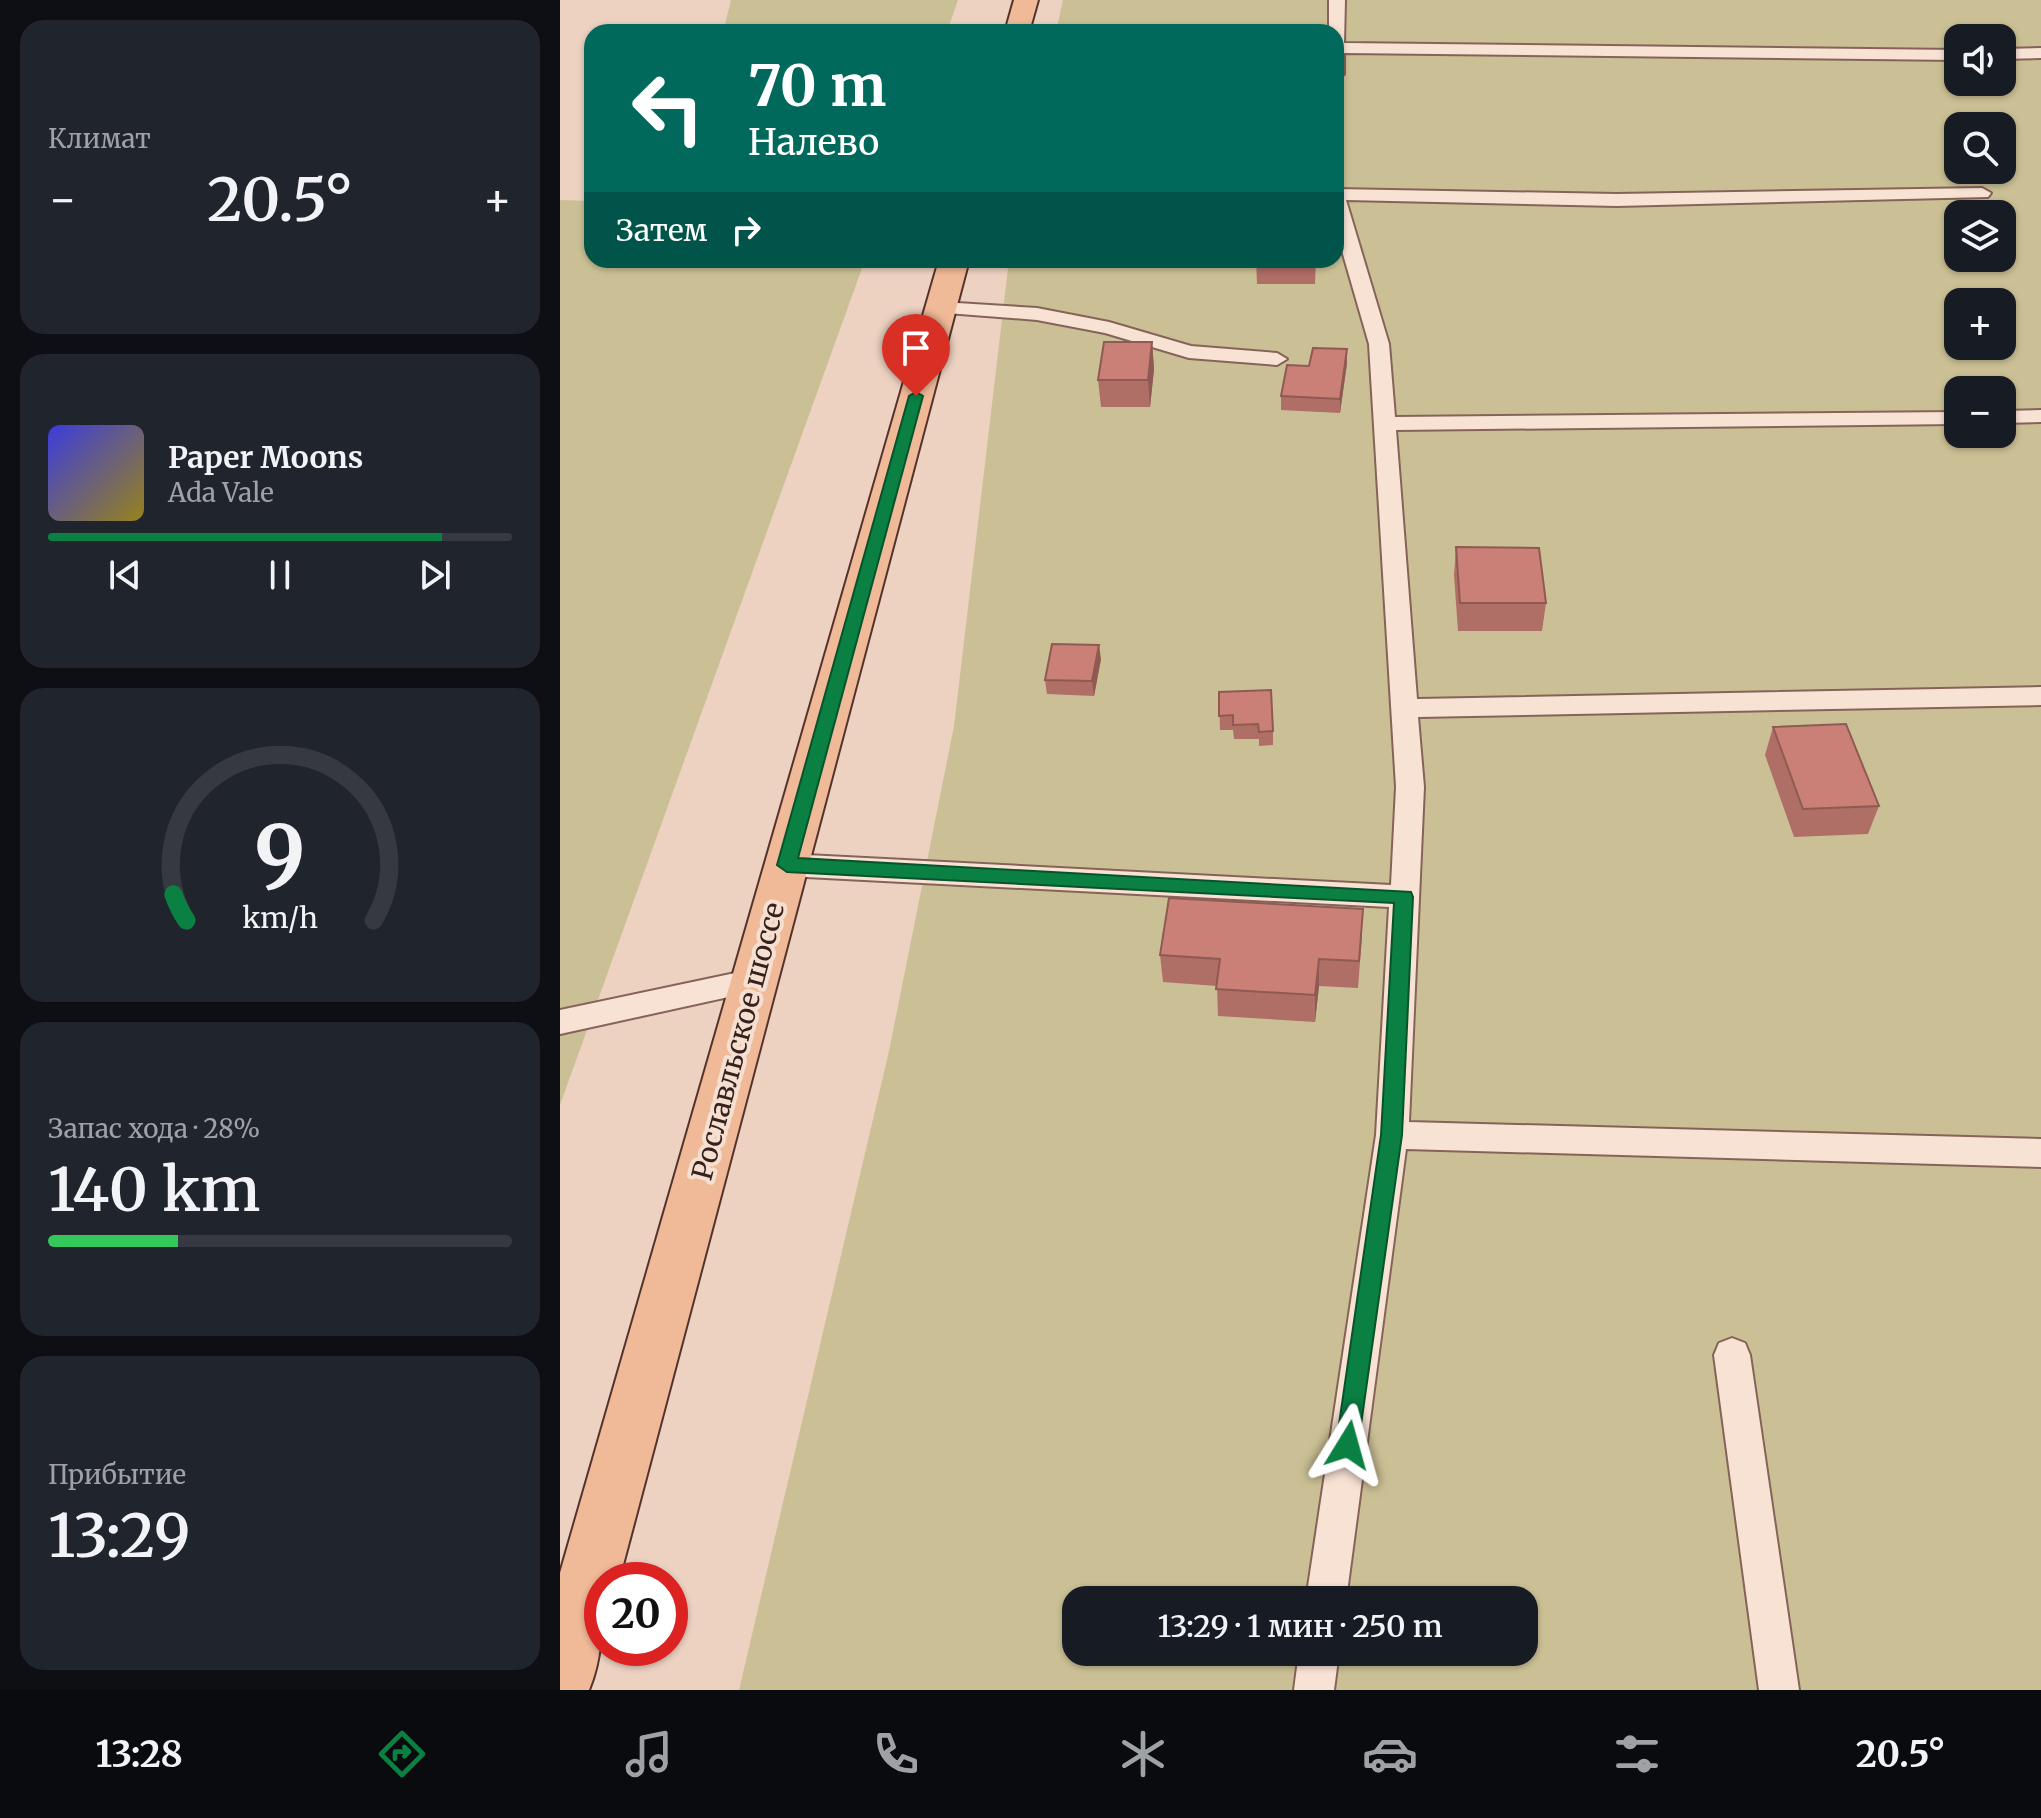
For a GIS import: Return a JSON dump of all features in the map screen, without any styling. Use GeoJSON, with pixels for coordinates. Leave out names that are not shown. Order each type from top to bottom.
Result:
{"type":"FeatureCollection","features":[{"type":"Feature","properties":{"kind":"main road"},"geometry":{"type":"LineString","coordinates":[[1019,24],[1026,0]]}},
{"type":"Feature","properties":{"kind":"main road","name":"Рославльское шоссе"},"geometry":{"type":"LineString","coordinates":[[560,1683],[952,268]]}},
{"type":"Feature","properties":{"kind":"lane"},"geometry":{"type":"LineString","coordinates":[[1336,24],[1337,0]]}},
{"type":"Feature","properties":{"kind":"lane"},"geometry":{"type":"LineString","coordinates":[[1344,48],[1944,55]]}},
{"type":"Feature","properties":{"kind":"lane"},"geometry":{"type":"LineString","coordinates":[[2016,54],[2041,53]]}},
{"type":"Feature","properties":{"kind":"lane"},"geometry":{"type":"LineString","coordinates":[[1344,196],[1617,200],[1982,193]]}},
{"type":"Feature","properties":{"kind":"lane"},"geometry":{"type":"LineString","coordinates":[[1328,1586],[1392,1135],[1410,787],[1379,344],[1344,224]]}},
{"type":"Feature","properties":{"kind":"lane"},"geometry":{"type":"LineString","coordinates":[[941,308],[1037,314],[1109,328],[1189,352],[1277,359]]}},
{"type":"Feature","properties":{"kind":"lane"},"geometry":{"type":"LineString","coordinates":[[2016,417],[2041,416]]}},
{"type":"Feature","properties":{"kind":"lane"},"geometry":{"type":"LineString","coordinates":[[1385,424],[1944,418]]}},
{"type":"Feature","properties":{"kind":"lane"},"geometry":{"type":"LineString","coordinates":[[1404,708],[2041,696]]}},
{"type":"Feature","properties":{"kind":"lane"},"geometry":{"type":"LineString","coordinates":[[787,865],[1404,897]]}},
{"type":"Feature","properties":{"kind":"lane"},"geometry":{"type":"LineString","coordinates":[[560,1022],[754,981]]}},
{"type":"Feature","properties":{"kind":"lane"},"geometry":{"type":"LineString","coordinates":[[1392,1135],[2041,1153]]}},
{"type":"Feature","properties":{"kind":"lane"},"geometry":{"type":"LineString","coordinates":[[1732,1355],[1779,1690]]}},
{"type":"Feature","properties":{"kind":"lane"},"geometry":{"type":"LineString","coordinates":[[1314,1690],[1317,1666]]}},
{"type":"Feature","properties":{"kind":"shaded area"},"geometry":{"type":"Polygon","coordinates":[[[731,0],[958,0],[950,24],[725,24],[731,0]]]}},
{"type":"Feature","properties":{"kind":"shaded area"},"geometry":{"type":"Polygon","coordinates":[[[1063,0],[2041,0],[2041,1690],[739,1690],[889,1051],[954,726],[1008,268],[1344,268],[1344,24],[1058,24],[1063,0]]]}},
{"type":"Feature","properties":{"kind":"shaded area"},"geometry":{"type":"Polygon","coordinates":[[[560,200],[584,201],[584,268],[862,268],[560,1105],[560,200]]]}},
{"type":"Feature","properties":{"kind":"building"},"geometry":{"type":"Polygon","coordinates":[[[1104,342],[1152,342],[1148,380],[1098,380],[1104,342]]]}},
{"type":"Feature","properties":{"kind":"building"},"geometry":{"type":"Polygon","coordinates":[[[1313,348],[1347,349],[1340,399],[1281,396],[1287,365],[1309,366],[1313,348]]]}},
{"type":"Feature","properties":{"kind":"building"},"geometry":{"type":"Polygon","coordinates":[[[1456,547],[1539,548],[1546,603],[1460,603],[1456,547]]]}},
{"type":"Feature","properties":{"kind":"building"},"geometry":{"type":"Polygon","coordinates":[[[1052,644],[1099,645],[1092,681],[1045,680],[1052,644]]]}},
{"type":"Feature","properties":{"kind":"building"},"geometry":{"type":"Polygon","coordinates":[[[1271,690],[1273,731],[1259,732],[1258,724],[1233,725],[1233,715],[1219,716],[1219,692],[1271,690]]]}},
{"type":"Feature","properties":{"kind":"building"},"geometry":{"type":"Polygon","coordinates":[[[1846,724],[1879,806],[1803,809],[1773,727],[1846,724]]]}},
{"type":"Feature","properties":{"kind":"building"},"geometry":{"type":"Polygon","coordinates":[[[1169,898],[1363,909],[1359,961],[1319,959],[1315,995],[1216,989],[1220,959],[1160,955],[1169,898]]]}},
{"type":"Feature","properties":{"kind":"route"},"geometry":{"type":"LineString","coordinates":[[916,396],[787,865],[1404,897],[1392,1135],[1348,1445]]}}]}
